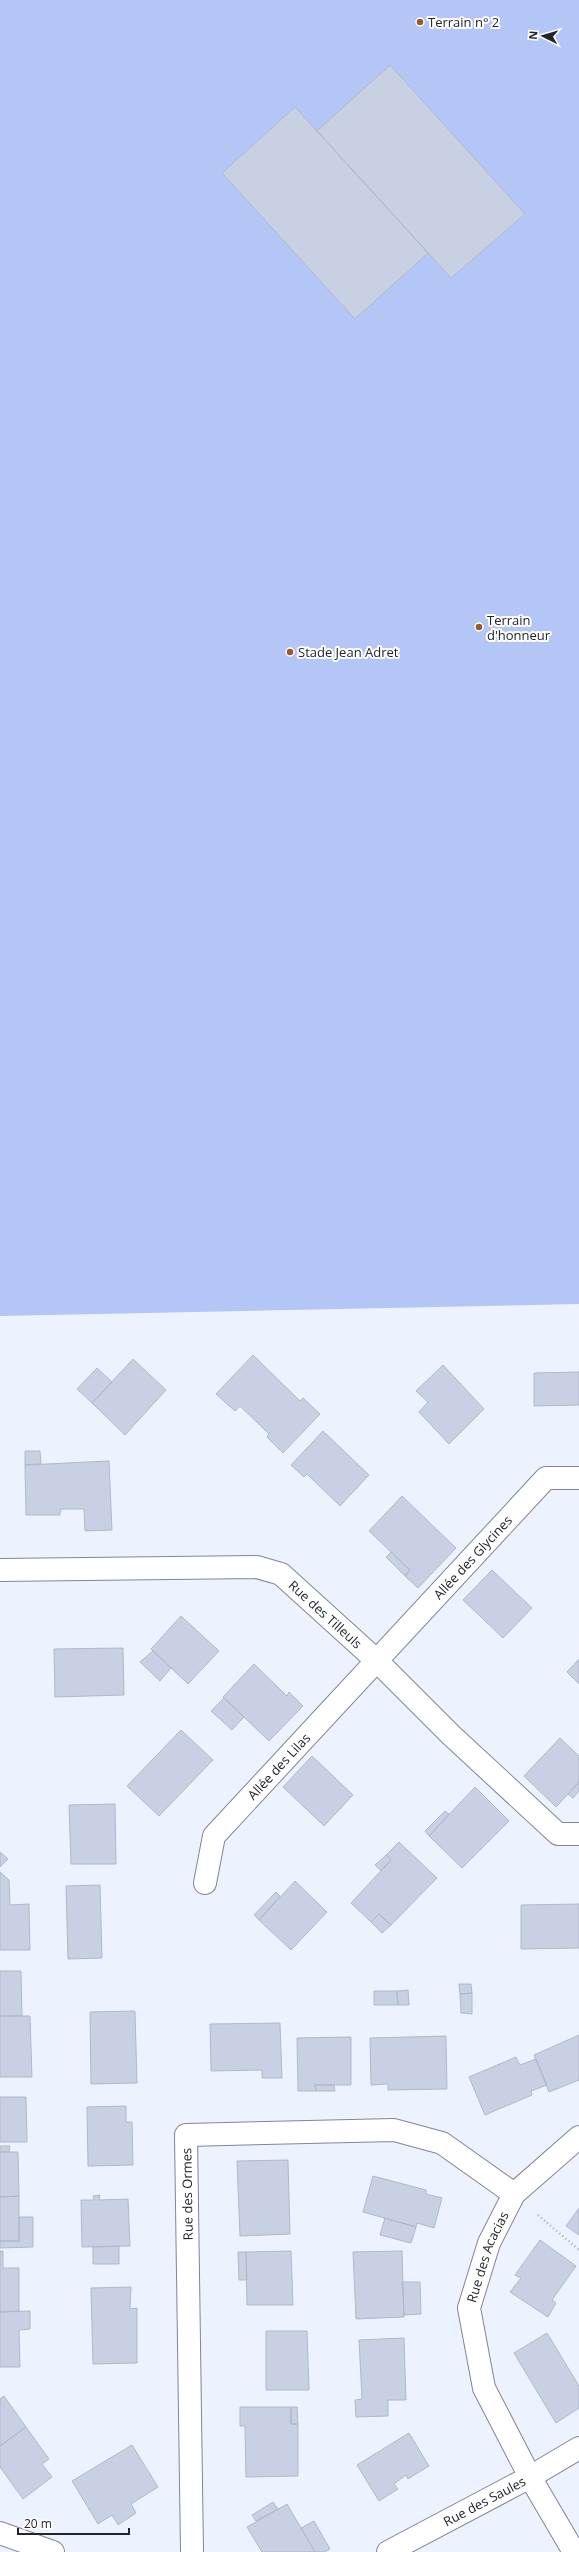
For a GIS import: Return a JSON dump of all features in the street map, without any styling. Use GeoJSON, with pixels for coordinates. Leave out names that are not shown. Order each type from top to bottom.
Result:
{"type":"FeatureCollection","features":[{"type":"Feature","properties":{"kind":"street","name":"Allée des Glycines"},"geometry":{"type":"LineString","coordinates":[[377,1661],[546,1478],[579,1478]]}},
{"type":"Feature","properties":{"kind":"street","name":"Rue des Tilleuls"},"geometry":{"type":"LineString","coordinates":[[0,1570],[257,1567],[280,1574],[377,1661],[451,1735],[558,1834],[579,1834]]}},
{"type":"Feature","properties":{"kind":"street","name":"Allée des Lilas"},"geometry":{"type":"LineString","coordinates":[[205,1883],[214,1836],[377,1661]]}},
{"type":"Feature","properties":{"kind":"street","name":"Rue des Ormes"},"geometry":{"type":"LineString","coordinates":[[192,2552],[186,2135],[394,2130],[442,2143],[514,2194]]}},
{"type":"Feature","properties":{"kind":"street","name":"Rue des Acacias"},"geometry":{"type":"LineString","coordinates":[[574,2552],[530,2476],[484,2388],[469,2308],[489,2243],[514,2194],[579,2137]]}},
{"type":"Feature","properties":{"kind":"street","name":"Rue des Saules"},"geometry":{"type":"LineString","coordinates":[[388,2552],[579,2448]]}},
{"type":"Feature","properties":{"kind":"street"},"geometry":{"type":"LineString","coordinates":[[0,2533],[53,2552]]}},
{"type":"Feature","properties":{"kind":"path"},"geometry":{"type":"LineString","coordinates":[[514,2194],[579,2250]]}},
{"type":"Feature","properties":{"kind":"shaded area","name":"Stade Jean Adret"},"geometry":{"type":"Polygon","coordinates":[[[0,0],[579,0],[579,1304],[0,1316],[0,0]]]}},
{"type":"Feature","properties":{"kind":"building"},"geometry":{"type":"Polygon","coordinates":[[[390,65],[525,214],[451,278],[317,131],[390,65]]]}},
{"type":"Feature","properties":{"kind":"building"},"geometry":{"type":"Polygon","coordinates":[[[295,107],[428,253],[355,319],[222,173],[295,107]]]}},
{"type":"Feature","properties":{"kind":"building"},"geometry":{"type":"Polygon","coordinates":[[[253,1355],[300,1401],[303,1398],[320,1414],[283,1453],[267,1437],[269,1434],[240,1406],[235,1411],[216,1394],[253,1355]]]}},
{"type":"Feature","properties":{"kind":"building"},"geometry":{"type":"Polygon","coordinates":[[[133,1359],[166,1390],[125,1435],[92,1403],[133,1359]]]}},
{"type":"Feature","properties":{"kind":"building"},"geometry":{"type":"Polygon","coordinates":[[[443,1365],[484,1409],[449,1444],[419,1412],[428,1402],[416,1391],[443,1365]]]}},
{"type":"Feature","properties":{"kind":"building"},"geometry":{"type":"Polygon","coordinates":[[[97,1368],[112,1382],[92,1403],[77,1389],[97,1368]]]}},
{"type":"Feature","properties":{"kind":"building"},"geometry":{"type":"Polygon","coordinates":[[[579,1372],[579,1405],[534,1406],[534,1373],[579,1372]]]}},
{"type":"Feature","properties":{"kind":"building"},"geometry":{"type":"Polygon","coordinates":[[[323,1431],[369,1475],[340,1506],[307,1474],[304,1477],[291,1465],[323,1431]]]}},
{"type":"Feature","properties":{"kind":"building"},"geometry":{"type":"Polygon","coordinates":[[[25,1451],[40,1451],[41,1464],[25,1465],[25,1451]]]}},
{"type":"Feature","properties":{"kind":"building"},"geometry":{"type":"Polygon","coordinates":[[[109,1461],[112,1530],[85,1531],[84,1509],[61,1509],[60,1515],[26,1515],[25,1465],[109,1461]]]}},
{"type":"Feature","properties":{"kind":"building"},"geometry":{"type":"Polygon","coordinates":[[[402,1496],[456,1548],[418,1588],[405,1576],[410,1570],[369,1531],[402,1496]]]}},
{"type":"Feature","properties":{"kind":"building"},"geometry":{"type":"Polygon","coordinates":[[[391,1552],[410,1570],[405,1576],[386,1557],[391,1552]]]}},
{"type":"Feature","properties":{"kind":"building"},"geometry":{"type":"Polygon","coordinates":[[[492,1570],[532,1608],[503,1638],[463,1600],[492,1570]]]}},
{"type":"Feature","properties":{"kind":"building"},"geometry":{"type":"Polygon","coordinates":[[[181,1616],[219,1651],[188,1684],[151,1649],[181,1616]]]}},
{"type":"Feature","properties":{"kind":"building"},"geometry":{"type":"Polygon","coordinates":[[[123,1648],[124,1695],[55,1697],[54,1649],[123,1648]]]}},
{"type":"Feature","properties":{"kind":"building"},"geometry":{"type":"Polygon","coordinates":[[[153,1651],[171,1668],[160,1681],[140,1662],[153,1651]]]}},
{"type":"Feature","properties":{"kind":"building"},"geometry":{"type":"Polygon","coordinates":[[[579,1659],[579,1684],[567,1672],[579,1659]]]}},
{"type":"Feature","properties":{"kind":"building"},"geometry":{"type":"Polygon","coordinates":[[[254,1664],[287,1696],[289,1692],[303,1706],[269,1741],[223,1697],[254,1664]]]}},
{"type":"Feature","properties":{"kind":"building"},"geometry":{"type":"Polygon","coordinates":[[[224,1698],[244,1717],[232,1730],[211,1711],[224,1698]]]}},
{"type":"Feature","properties":{"kind":"building"},"geometry":{"type":"Polygon","coordinates":[[[181,1730],[213,1760],[159,1816],[127,1786],[181,1730]]]}},
{"type":"Feature","properties":{"kind":"building"},"geometry":{"type":"Polygon","coordinates":[[[560,1738],[579,1756],[579,1782],[556,1807],[524,1776],[560,1738]]]}},
{"type":"Feature","properties":{"kind":"building"},"geometry":{"type":"Polygon","coordinates":[[[312,1756],[353,1795],[324,1826],[283,1787],[312,1756]]]}},
{"type":"Feature","properties":{"kind":"building"},"geometry":{"type":"Polygon","coordinates":[[[579,1782],[579,1791],[573,1798],[568,1794],[579,1782]]]}},
{"type":"Feature","properties":{"kind":"building"},"geometry":{"type":"Polygon","coordinates":[[[475,1787],[509,1821],[462,1868],[429,1836],[475,1787]]]}},
{"type":"Feature","properties":{"kind":"building"},"geometry":{"type":"Polygon","coordinates":[[[115,1804],[116,1864],[71,1864],[69,1805],[115,1804]]]}},
{"type":"Feature","properties":{"kind":"building"},"geometry":{"type":"Polygon","coordinates":[[[445,1811],[449,1814],[429,1836],[425,1831],[445,1811]]]}},
{"type":"Feature","properties":{"kind":"building"},"geometry":{"type":"Polygon","coordinates":[[[399,1842],[437,1878],[391,1925],[379,1914],[371,1922],[351,1903],[391,1860],[386,1855],[399,1842]]]}},
{"type":"Feature","properties":{"kind":"building"},"geometry":{"type":"Polygon","coordinates":[[[0,1852],[8,1859],[0,1867],[0,1852]]]}},
{"type":"Feature","properties":{"kind":"building"},"geometry":{"type":"Polygon","coordinates":[[[386,1855],[391,1860],[381,1871],[375,1865],[386,1855]]]}},
{"type":"Feature","properties":{"kind":"building"},"geometry":{"type":"Polygon","coordinates":[[[0,1872],[9,1880],[10,1905],[29,1904],[30,1950],[0,1950],[0,1872]]]}},
{"type":"Feature","properties":{"kind":"building"},"geometry":{"type":"Polygon","coordinates":[[[295,1881],[327,1912],[291,1950],[259,1920],[295,1881]]]}},
{"type":"Feature","properties":{"kind":"building"},"geometry":{"type":"Polygon","coordinates":[[[100,1885],[102,1958],[68,1959],[66,1886],[100,1885]]]}},
{"type":"Feature","properties":{"kind":"building"},"geometry":{"type":"Polygon","coordinates":[[[276,1892],[280,1896],[259,1920],[254,1915],[276,1892]]]}},
{"type":"Feature","properties":{"kind":"building"},"geometry":{"type":"Polygon","coordinates":[[[579,1904],[579,1948],[521,1949],[521,1905],[579,1904]]]}},
{"type":"Feature","properties":{"kind":"building"},"geometry":{"type":"Polygon","coordinates":[[[379,1914],[391,1925],[382,1933],[371,1922],[379,1914]]]}},
{"type":"Feature","properties":{"kind":"building"},"geometry":{"type":"Polygon","coordinates":[[[0,1971],[21,1971],[22,2016],[0,2016],[0,1971]]]}},
{"type":"Feature","properties":{"kind":"building"},"geometry":{"type":"Polygon","coordinates":[[[459,1984],[471,1984],[472,1993],[460,1994],[459,1984]]]}},
{"type":"Feature","properties":{"kind":"building"},"geometry":{"type":"Polygon","coordinates":[[[408,1990],[409,2005],[398,2005],[397,1991],[408,1990]]]}},
{"type":"Feature","properties":{"kind":"building"},"geometry":{"type":"Polygon","coordinates":[[[374,1991],[397,1991],[398,2005],[374,2005],[374,1991]]]}},
{"type":"Feature","properties":{"kind":"building"},"geometry":{"type":"Polygon","coordinates":[[[472,1993],[472,2014],[461,2013],[460,1994],[472,1993]]]}},
{"type":"Feature","properties":{"kind":"building"},"geometry":{"type":"Polygon","coordinates":[[[135,2011],[137,2083],[91,2084],[90,2012],[135,2011]]]}},
{"type":"Feature","properties":{"kind":"building"},"geometry":{"type":"Polygon","coordinates":[[[0,2016],[30,2016],[32,2077],[0,2077],[0,2016]]]}},
{"type":"Feature","properties":{"kind":"building"},"geometry":{"type":"Polygon","coordinates":[[[280,2023],[282,2078],[262,2078],[262,2070],[211,2071],[210,2024],[280,2023]]]}},
{"type":"Feature","properties":{"kind":"building"},"geometry":{"type":"Polygon","coordinates":[[[579,2035],[579,2080],[549,2092],[534,2055],[579,2035]]]}},
{"type":"Feature","properties":{"kind":"building"},"geometry":{"type":"Polygon","coordinates":[[[446,2036],[447,2089],[388,2090],[388,2084],[371,2085],[370,2038],[446,2036]]]}},
{"type":"Feature","properties":{"kind":"building"},"geometry":{"type":"Polygon","coordinates":[[[351,2037],[351,2085],[315,2085],[316,2091],[298,2091],[297,2038],[351,2037]]]}},
{"type":"Feature","properties":{"kind":"building"},"geometry":{"type":"Polygon","coordinates":[[[516,2057],[520,2065],[536,2059],[547,2085],[531,2091],[532,2095],[485,2115],[469,2077],[516,2057]]]}},
{"type":"Feature","properties":{"kind":"building"},"geometry":{"type":"Polygon","coordinates":[[[315,2085],[334,2085],[335,2091],[316,2091],[315,2085]]]}},
{"type":"Feature","properties":{"kind":"building"},"geometry":{"type":"Polygon","coordinates":[[[0,2097],[26,2097],[27,2142],[0,2142],[0,2097]]]}},
{"type":"Feature","properties":{"kind":"building"},"geometry":{"type":"Polygon","coordinates":[[[126,2106],[126,2122],[132,2122],[133,2165],[88,2166],[87,2107],[126,2106]]]}},
{"type":"Feature","properties":{"kind":"building"},"geometry":{"type":"Polygon","coordinates":[[[0,2146],[10,2146],[9,2152],[0,2152],[0,2146]]]}},
{"type":"Feature","properties":{"kind":"building"},"geometry":{"type":"Polygon","coordinates":[[[0,2152],[18,2152],[19,2196],[0,2197],[0,2152]]]}},
{"type":"Feature","properties":{"kind":"building"},"geometry":{"type":"Polygon","coordinates":[[[288,2160],[290,2234],[240,2236],[237,2161],[288,2160]]]}},
{"type":"Feature","properties":{"kind":"building"},"geometry":{"type":"Polygon","coordinates":[[[373,2176],[426,2190],[426,2194],[442,2198],[434,2228],[417,2223],[416,2227],[363,2212],[373,2176]]]}},
{"type":"Feature","properties":{"kind":"building"},"geometry":{"type":"Polygon","coordinates":[[[100,2195],[99,2200],[128,2199],[130,2246],[82,2247],[81,2200],[94,2200],[93,2196],[100,2195]]]}},
{"type":"Feature","properties":{"kind":"building"},"geometry":{"type":"Polygon","coordinates":[[[19,2196],[19,2241],[0,2241],[0,2197],[19,2196]]]}},
{"type":"Feature","properties":{"kind":"building"},"geometry":{"type":"Polygon","coordinates":[[[579,2208],[579,2235],[566,2226],[579,2208]]]}},
{"type":"Feature","properties":{"kind":"building"},"geometry":{"type":"Polygon","coordinates":[[[19,2217],[33,2217],[33,2247],[0,2248],[0,2241],[19,2241],[19,2217]]]}},
{"type":"Feature","properties":{"kind":"building"},"geometry":{"type":"Polygon","coordinates":[[[385,2218],[416,2227],[411,2243],[380,2235],[385,2218]]]}},
{"type":"Feature","properties":{"kind":"building"},"geometry":{"type":"Polygon","coordinates":[[[540,2240],[576,2266],[552,2300],[556,2303],[548,2317],[510,2292],[521,2278],[515,2275],[540,2240]]]}},
{"type":"Feature","properties":{"kind":"building"},"geometry":{"type":"Polygon","coordinates":[[[119,2246],[119,2264],[93,2264],[93,2247],[119,2246]]]}},
{"type":"Feature","properties":{"kind":"building"},"geometry":{"type":"Polygon","coordinates":[[[0,2251],[3,2251],[3,2268],[19,2268],[19,2311],[0,2312],[0,2251]]]}},
{"type":"Feature","properties":{"kind":"building"},"geometry":{"type":"Polygon","coordinates":[[[291,2251],[293,2305],[247,2305],[246,2252],[291,2251]]]}},
{"type":"Feature","properties":{"kind":"building"},"geometry":{"type":"Polygon","coordinates":[[[402,2251],[404,2317],[356,2319],[353,2252],[402,2251]]]}},
{"type":"Feature","properties":{"kind":"building"},"geometry":{"type":"Polygon","coordinates":[[[238,2252],[246,2252],[247,2280],[239,2280],[238,2252]]]}},
{"type":"Feature","properties":{"kind":"building"},"geometry":{"type":"Polygon","coordinates":[[[402,2282],[420,2282],[421,2314],[404,2315],[402,2282]]]}},
{"type":"Feature","properties":{"kind":"building"},"geometry":{"type":"Polygon","coordinates":[[[131,2287],[130,2309],[137,2308],[137,2363],[93,2364],[91,2288],[131,2287]]]}},
{"type":"Feature","properties":{"kind":"building"},"geometry":{"type":"Polygon","coordinates":[[[30,2311],[30,2329],[19,2330],[20,2367],[0,2367],[0,2312],[30,2311]]]}},
{"type":"Feature","properties":{"kind":"building"},"geometry":{"type":"Polygon","coordinates":[[[266,2331],[307,2331],[309,2390],[266,2390],[266,2331]]]}},
{"type":"Feature","properties":{"kind":"building"},"geometry":{"type":"Polygon","coordinates":[[[547,2333],[579,2386],[579,2408],[556,2423],[514,2353],[547,2333]]]}},
{"type":"Feature","properties":{"kind":"building"},"geometry":{"type":"Polygon","coordinates":[[[404,2338],[406,2400],[388,2400],[388,2416],[356,2417],[355,2400],[362,2399],[359,2340],[404,2338]]]}},
{"type":"Feature","properties":{"kind":"building"},"geometry":{"type":"Polygon","coordinates":[[[4,2396],[26,2427],[0,2446],[0,2399],[4,2396]]]}},
{"type":"Feature","properties":{"kind":"building"},"geometry":{"type":"Polygon","coordinates":[[[240,2407],[291,2407],[291,2424],[298,2424],[298,2476],[246,2477],[245,2426],[240,2426],[240,2407]]]}},
{"type":"Feature","properties":{"kind":"building"},"geometry":{"type":"Polygon","coordinates":[[[291,2407],[297,2407],[298,2424],[291,2424],[291,2407]]]}},
{"type":"Feature","properties":{"kind":"building"},"geometry":{"type":"Polygon","coordinates":[[[26,2427],[49,2459],[42,2464],[52,2477],[23,2499],[0,2467],[0,2446],[26,2427]]]}},
{"type":"Feature","properties":{"kind":"building"},"geometry":{"type":"Polygon","coordinates":[[[409,2433],[429,2466],[408,2479],[406,2475],[394,2484],[398,2489],[379,2501],[357,2465],[409,2433]]]}},
{"type":"Feature","properties":{"kind":"building"},"geometry":{"type":"Polygon","coordinates":[[[132,2445],[158,2487],[131,2504],[136,2513],[118,2525],[112,2515],[98,2524],[72,2481],[132,2445]]]}},
{"type":"Feature","properties":{"kind":"building"},"geometry":{"type":"Polygon","coordinates":[[[273,2502],[278,2509],[256,2521],[252,2515],[273,2502]]]}},
{"type":"Feature","properties":{"kind":"building"},"geometry":{"type":"Polygon","coordinates":[[[287,2504],[315,2552],[262,2552],[247,2527],[287,2504]]]}},
{"type":"Feature","properties":{"kind":"building"},"geometry":{"type":"Polygon","coordinates":[[[314,2521],[330,2549],[325,2552],[315,2552],[301,2528],[314,2521]]]}},
{"type":"Feature","properties":{"kind":"place","name":"Terrain n° 2"},"geometry":{"type":"Point","coordinates":[420,22]}},
{"type":"Feature","properties":{"kind":"place","name":"Terrain d'honneur"},"geometry":{"type":"Point","coordinates":[479,627]}},
{"type":"Feature","properties":{"kind":"place","name":"Stade Jean Adret"},"geometry":{"type":"Point","coordinates":[290,652]}}]}
